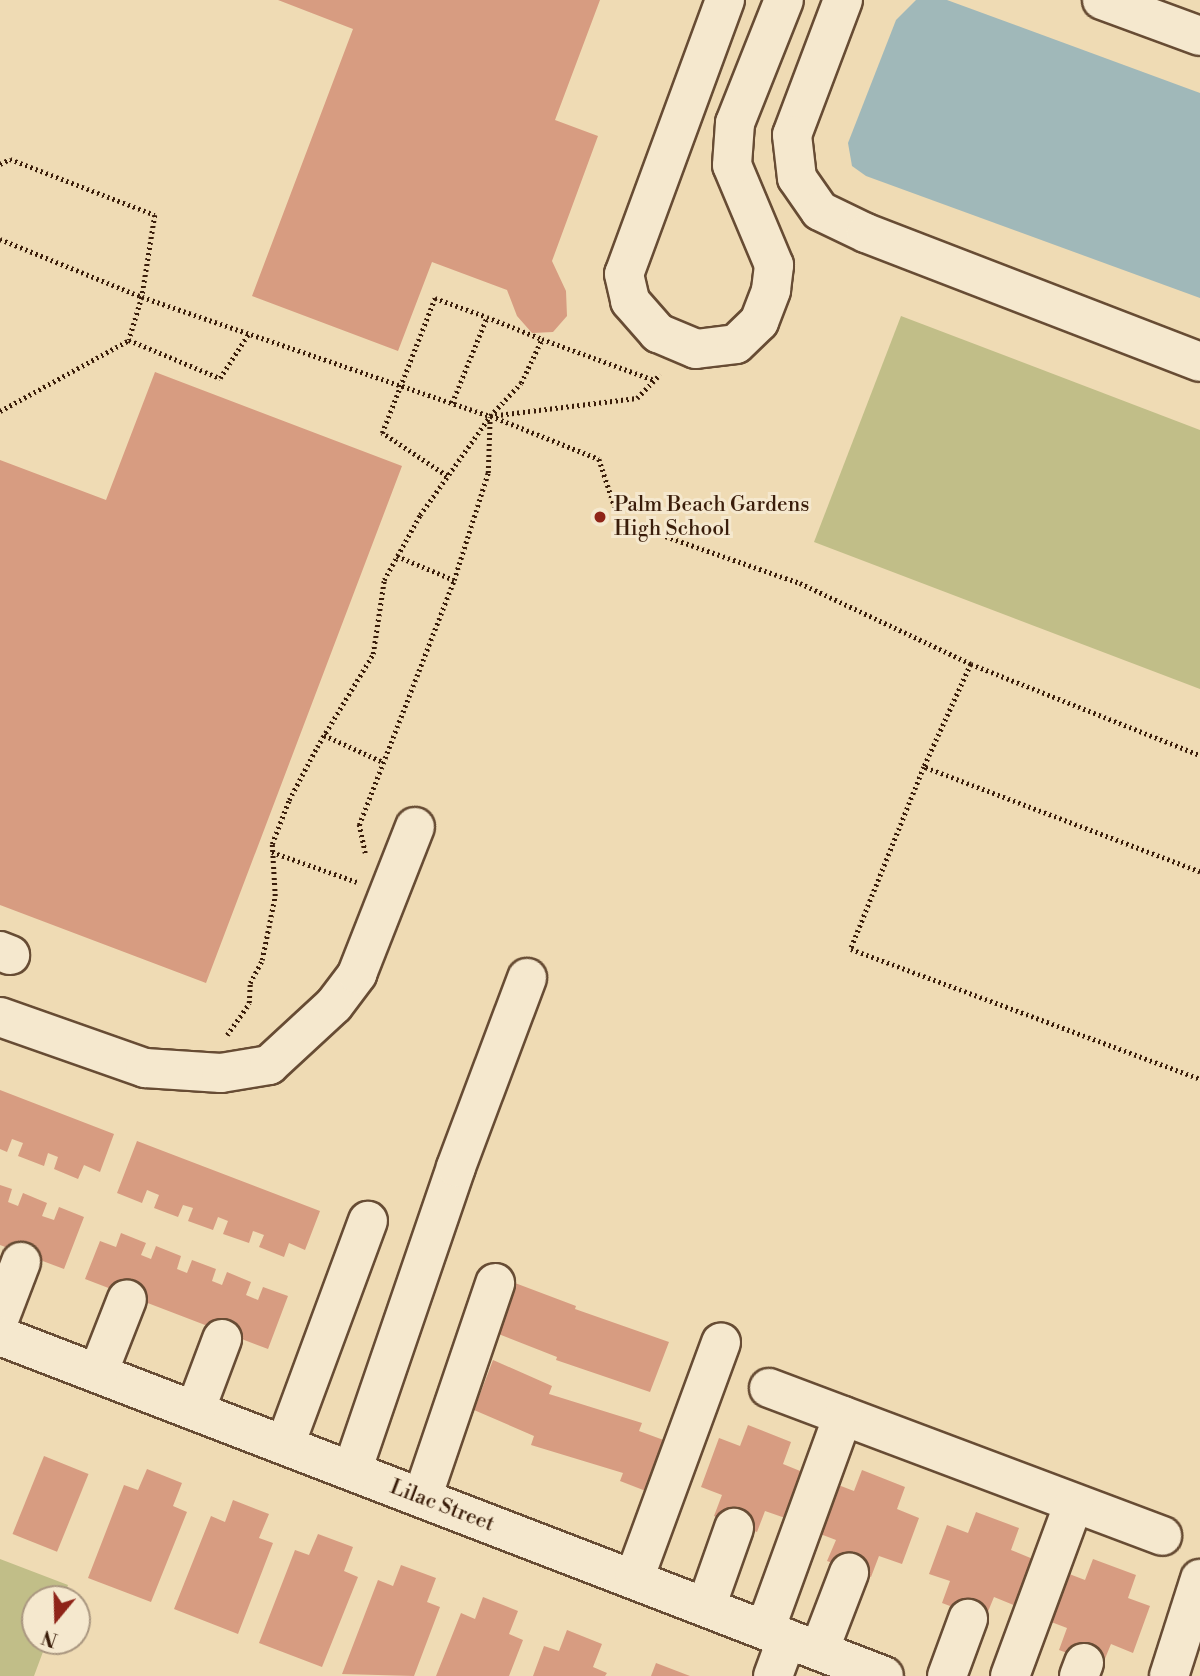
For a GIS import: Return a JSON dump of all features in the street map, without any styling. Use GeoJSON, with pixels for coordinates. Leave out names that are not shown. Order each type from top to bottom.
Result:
{"type":"FeatureCollection","features":[{"type":"Feature","properties":{"kind":"street"},"geometry":{"type":"LineString","coordinates":[[725,0],[624,274],[630,302],[658,334],[696,349],[736,344],[759,323],[771,290],[774,265],[732,165],[735,123],[784,0]]}},
{"type":"Feature","properties":{"kind":"street"},"geometry":{"type":"LineString","coordinates":[[843,0],[792,135],[797,178],[820,211],[866,233],[1200,362]]}},
{"type":"Feature","properties":{"kind":"street"},"geometry":{"type":"LineString","coordinates":[[1102,0],[1200,36]]}},
{"type":"Feature","properties":{"kind":"street"},"geometry":{"type":"LineString","coordinates":[[0,1017],[145,1068],[221,1073],[269,1065],[334,1005],[356,974],[415,827]]}},
{"type":"Feature","properties":{"kind":"street"},"geometry":{"type":"LineString","coordinates":[[352,1471],[456,1167],[527,978]]}},
{"type":"Feature","properties":{"kind":"street"},"geometry":{"type":"LineString","coordinates":[[285,1445],[369,1221]]}},
{"type":"Feature","properties":{"kind":"street"},"geometry":{"type":"LineString","coordinates":[[0,1317],[21,1262]]}},
{"type":"Feature","properties":{"kind":"street"},"geometry":{"type":"LineString","coordinates":[[422,1498],[495,1283]]}},
{"type":"Feature","properties":{"kind":"street"},"geometry":{"type":"LineString","coordinates":[[97,1373],[127,1299]]}},
{"type":"Feature","properties":{"kind":"street","name":"Lilac Street"},"geometry":{"type":"LineString","coordinates":[[0,1336],[884,1676]]}},
{"type":"Feature","properties":{"kind":"street"},"geometry":{"type":"LineString","coordinates":[[195,1411],[222,1339]]}},
{"type":"Feature","properties":{"kind":"street"},"geometry":{"type":"LineString","coordinates":[[634,1579],[721,1342]]}},
{"type":"Feature","properties":{"kind":"street"},"geometry":{"type":"LineString","coordinates":[[769,1388],[1161,1536]]}},
{"type":"Feature","properties":{"kind":"street"},"geometry":{"type":"LineString","coordinates":[[773,1676],[791,1640],[843,1416]]}},
{"type":"Feature","properties":{"kind":"street"},"geometry":{"type":"LineString","coordinates":[[1010,1676],[1074,1503]]}},
{"type":"Feature","properties":{"kind":"street"},"geometry":{"type":"LineString","coordinates":[[706,1607],[734,1528]]}},
{"type":"Feature","properties":{"kind":"street"},"geometry":{"type":"LineString","coordinates":[[791,1640],[849,1573]]}},
{"type":"Feature","properties":{"kind":"street"},"geometry":{"type":"LineString","coordinates":[[1169,1676],[1200,1579]]}},
{"type":"Feature","properties":{"kind":"street"},"geometry":{"type":"LineString","coordinates":[[947,1676],[968,1619]]}},
{"type":"Feature","properties":{"kind":"path"},"geometry":{"type":"LineString","coordinates":[[0,164],[10,159],[155,215],[142,297],[130,340],[0,411]]}},
{"type":"Feature","properties":{"kind":"path"},"geometry":{"type":"LineString","coordinates":[[0,239],[142,297],[490,416],[599,459],[619,520],[800,583],[971,664],[1200,755]]}},
{"type":"Feature","properties":{"kind":"path"},"geometry":{"type":"LineString","coordinates":[[447,476],[382,433],[435,298],[654,380]]}},
{"type":"Feature","properties":{"kind":"path"},"geometry":{"type":"LineString","coordinates":[[452,403],[487,317]]}},
{"type":"Feature","properties":{"kind":"path"},"geometry":{"type":"LineString","coordinates":[[130,340],[220,378],[249,333]]}},
{"type":"Feature","properties":{"kind":"path"},"geometry":{"type":"LineString","coordinates":[[231,1038],[220,1044],[249,1003],[250,983],[262,960],[275,897],[272,844],[289,800],[373,654],[384,580],[420,515],[447,476],[490,416],[521,383],[542,340]]}},
{"type":"Feature","properties":{"kind":"path"},"geometry":{"type":"LineString","coordinates":[[490,416],[637,398],[660,374]]}},
{"type":"Feature","properties":{"kind":"path"},"geometry":{"type":"LineString","coordinates":[[366,864],[359,825],[454,580],[488,473],[490,416]]}},
{"type":"Feature","properties":{"kind":"path"},"geometry":{"type":"LineString","coordinates":[[397,556],[454,580]]}},
{"type":"Feature","properties":{"kind":"path"},"geometry":{"type":"LineString","coordinates":[[971,664],[924,767],[851,949],[1200,1079]]}},
{"type":"Feature","properties":{"kind":"path"},"geometry":{"type":"LineString","coordinates":[[324,735],[383,762]]}},
{"type":"Feature","properties":{"kind":"path"},"geometry":{"type":"LineString","coordinates":[[924,767],[1200,872]]}},
{"type":"Feature","properties":{"kind":"path"},"geometry":{"type":"LineString","coordinates":[[272,852],[368,886]]}},
{"type":"Feature","properties":{"kind":"shaded area"},"geometry":{"type":"Polygon","coordinates":[[[901,316],[1200,430],[1200,689],[814,542],[901,316]]]}},
{"type":"Feature","properties":{"kind":"shaded area"},"geometry":{"type":"Polygon","coordinates":[[[0,1559],[68,1585],[21,1585],[21,1655],[42,1655],[34,1676],[0,1676],[0,1559]]]}},
{"type":"Feature","properties":{"kind":"water"},"geometry":{"type":"Polygon","coordinates":[[[916,0],[947,0],[1200,93],[1200,298],[866,176],[852,166],[848,143],[896,20],[916,0]]]}},
{"type":"Feature","properties":{"kind":"building"},"geometry":{"type":"Polygon","coordinates":[[[278,0],[600,0],[555,120],[598,136],[552,261],[566,291],[567,316],[553,332],[532,333],[517,316],[507,290],[432,262],[398,351],[252,296],[353,29],[278,0]]]}},
{"type":"Feature","properties":{"kind":"building"},"geometry":{"type":"Polygon","coordinates":[[[155,372],[402,466],[206,983],[0,905],[0,460],[106,500],[155,372]]]}},
{"type":"Feature","properties":{"kind":"building"},"geometry":{"type":"Polygon","coordinates":[[[0,1090],[114,1134],[100,1172],[84,1165],[78,1179],[54,1169],[58,1157],[48,1153],[44,1166],[18,1156],[23,1143],[12,1139],[7,1152],[0,1149],[0,1090]]]}},
{"type":"Feature","properties":{"kind":"building"},"geometry":{"type":"Polygon","coordinates":[[[137,1141],[320,1211],[305,1250],[289,1243],[284,1257],[259,1247],[264,1235],[253,1231],[249,1243],[223,1234],[228,1221],[218,1217],[213,1230],[188,1221],[193,1208],[183,1205],[178,1217],[154,1208],[159,1195],[147,1190],[142,1203],[117,1193],[137,1141]]]}},
{"type":"Feature","properties":{"kind":"building"},"geometry":{"type":"Polygon","coordinates":[[[0,1185],[12,1189],[8,1202],[18,1206],[23,1193],[47,1203],[42,1216],[54,1220],[59,1207],[84,1217],[64,1269],[0,1245],[0,1185]]]}},
{"type":"Feature","properties":{"kind":"building"},"geometry":{"type":"Polygon","coordinates":[[[121,1233],[146,1243],[141,1255],[151,1259],[156,1246],[181,1256],[177,1269],[187,1273],[192,1260],[216,1269],[212,1281],[222,1285],[227,1272],[251,1282],[246,1295],[258,1300],[263,1287],[288,1296],[268,1349],[85,1279],[100,1241],[116,1247],[121,1233]]]}},
{"type":"Feature","properties":{"kind":"building"},"geometry":{"type":"Polygon","coordinates":[[[515,1283],[576,1306],[575,1309],[669,1342],[650,1392],[556,1360],[557,1357],[496,1333],[515,1283]]]}},
{"type":"Feature","properties":{"kind":"building"},"geometry":{"type":"Polygon","coordinates":[[[493,1360],[552,1386],[549,1394],[642,1423],[639,1431],[669,1442],[651,1493],[620,1481],[623,1473],[531,1445],[534,1436],[474,1410],[493,1360]]]}},
{"type":"Feature","properties":{"kind":"building"},"geometry":{"type":"Polygon","coordinates":[[[748,1425],[791,1442],[783,1464],[805,1473],[788,1519],[765,1511],[757,1532],[714,1516],[722,1495],[701,1487],[719,1438],[740,1446],[748,1425]]]}},
{"type":"Feature","properties":{"kind":"building"},"geometry":{"type":"Polygon","coordinates":[[[44,1456],[89,1474],[57,1552],[13,1534],[44,1456]]]}},
{"type":"Feature","properties":{"kind":"building"},"geometry":{"type":"Polygon","coordinates":[[[147,1469],[182,1483],[173,1506],[187,1512],[151,1602],[88,1578],[124,1485],[138,1490],[147,1469]]]}},
{"type":"Feature","properties":{"kind":"building"},"geometry":{"type":"Polygon","coordinates":[[[862,1470],[905,1487],[897,1509],[919,1518],[902,1564],[879,1556],[871,1577],[827,1561],[836,1540],[815,1532],[833,1483],[854,1491],[862,1470]]]}},
{"type":"Feature","properties":{"kind":"building"},"geometry":{"type":"Polygon","coordinates":[[[233,1500],[269,1514],[259,1538],[273,1543],[238,1634],[174,1609],[211,1516],[225,1522],[233,1500]]]}},
{"type":"Feature","properties":{"kind":"building"},"geometry":{"type":"Polygon","coordinates":[[[976,1512],[1019,1528],[1011,1550],[1033,1559],[1016,1606],[994,1597],[985,1619],[942,1603],[950,1581],[929,1574],[947,1525],[968,1533],[976,1512]]]}},
{"type":"Feature","properties":{"kind":"building"},"geometry":{"type":"Polygon","coordinates":[[[318,1534],[353,1547],[344,1571],[358,1577],[322,1667],[259,1643],[295,1550],[309,1555],[318,1534]]]}},
{"type":"Feature","properties":{"kind":"building"},"geometry":{"type":"Polygon","coordinates":[[[1093,1559],[1136,1575],[1128,1598],[1150,1606],[1133,1653],[1111,1644],[1102,1666],[1059,1650],[1067,1628],[1046,1620],[1064,1572],[1085,1580],[1093,1559]]]}},
{"type":"Feature","properties":{"kind":"building"},"geometry":{"type":"Polygon","coordinates":[[[401,1565],[436,1578],[427,1602],[440,1607],[414,1676],[342,1674],[378,1580],[393,1586],[401,1565]]]}},
{"type":"Feature","properties":{"kind":"building"},"geometry":{"type":"Polygon","coordinates":[[[483,1597],[518,1611],[509,1634],[523,1640],[509,1676],[436,1676],[461,1613],[475,1619],[483,1597]]]}},
{"type":"Feature","properties":{"kind":"building"},"geometry":{"type":"Polygon","coordinates":[[[567,1630],[602,1644],[593,1667],[607,1673],[605,1676],[533,1676],[544,1646],[559,1651],[567,1630]]]}},
{"type":"Feature","properties":{"kind":"building"},"geometry":{"type":"Polygon","coordinates":[[[656,1663],[690,1676],[651,1676],[656,1663]]]}},
{"type":"Feature","properties":{"kind":"place","name":"Palm Beach Gardens High School"},"geometry":{"type":"Point","coordinates":[600,517]}}]}
